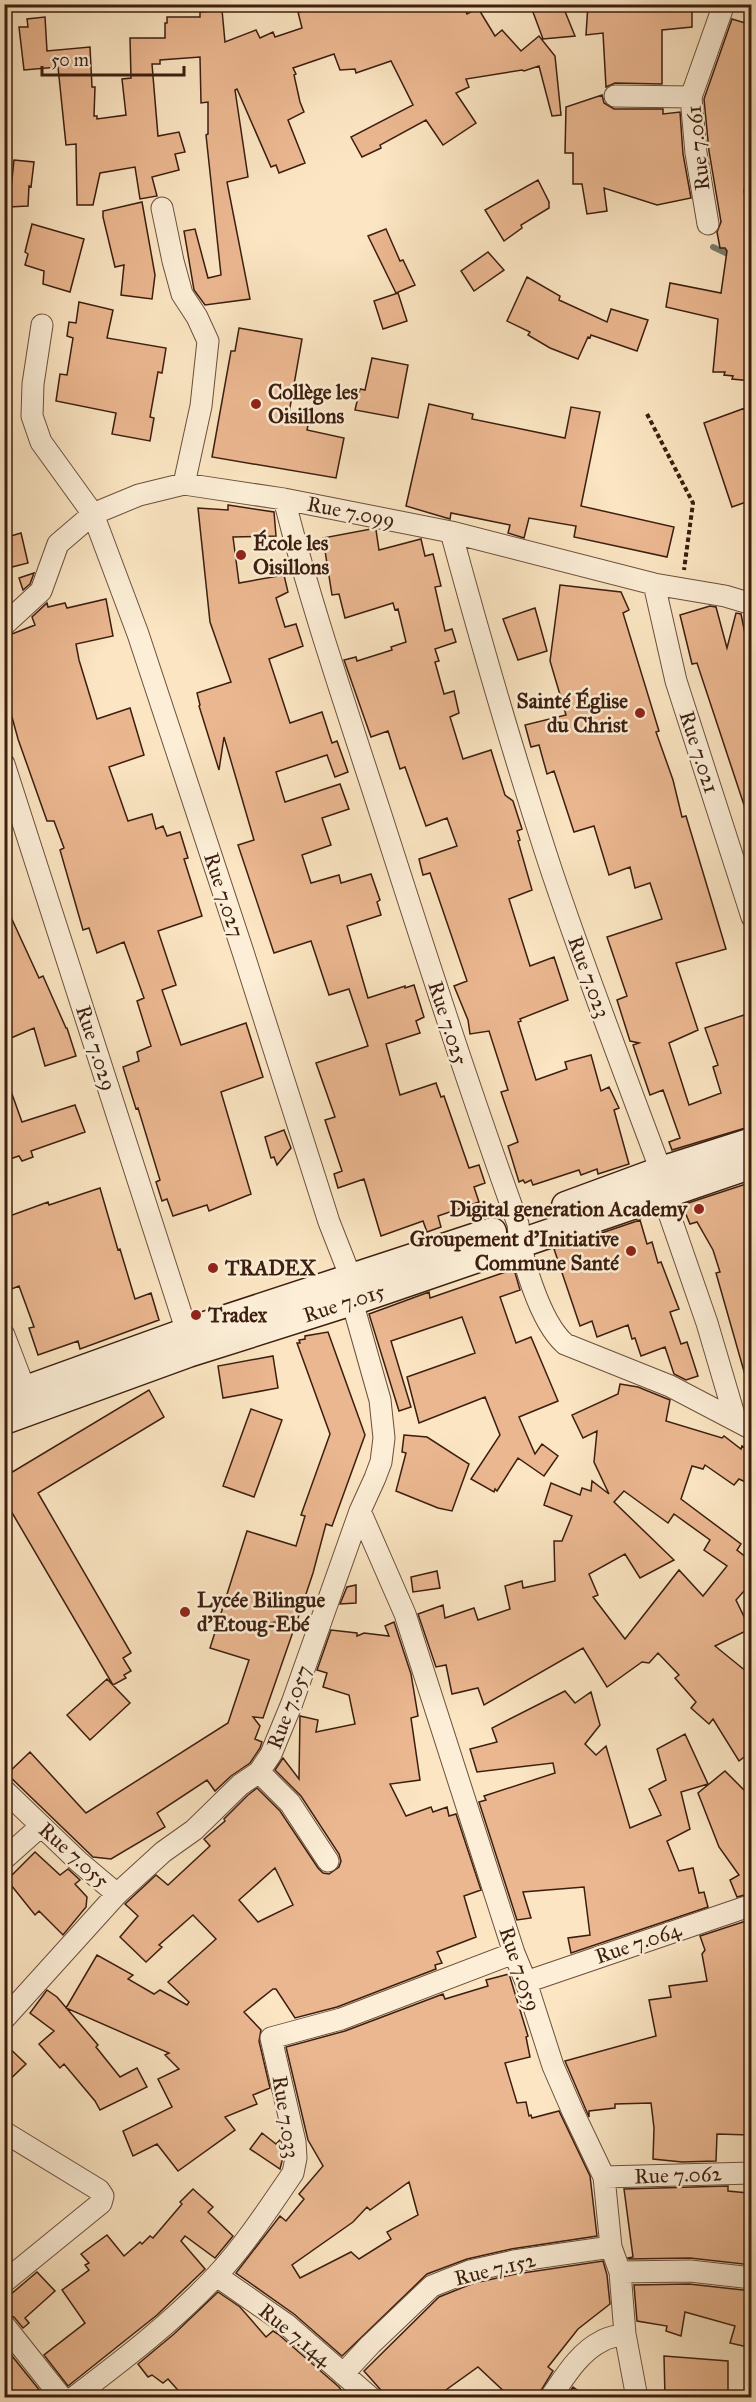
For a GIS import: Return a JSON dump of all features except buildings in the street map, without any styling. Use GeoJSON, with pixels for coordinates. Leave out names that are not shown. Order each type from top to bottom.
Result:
{"type":"FeatureCollection","features":[{"type":"Feature","properties":{"kind":"main road","name":"Rue 7.015"},"geometry":{"type":"LineString","coordinates":[[15,1405],[187,1342],[352,1290],[519,1233],[661,1182],[752,1142]]}},
{"type":"Feature","properties":{"kind":"main road","name":"Rue 7.015"},"geometry":{"type":"LineString","coordinates":[[661,1182],[752,1164]]}},
{"type":"Feature","properties":{"kind":"street","name":"Rue 7.061"},"geometry":{"type":"LineString","coordinates":[[708,224],[696,153],[691,97],[724,4]]}},
{"type":"Feature","properties":{"kind":"street"},"geometry":{"type":"LineString","coordinates":[[615,96],[691,97]]}},
{"type":"Feature","properties":{"kind":"street"},"geometry":{"type":"LineString","coordinates":[[162,208],[172,261],[182,294],[197,317],[208,341],[201,406],[184,484]]}},
{"type":"Feature","properties":{"kind":"street"},"geometry":{"type":"LineString","coordinates":[[42,325],[33,384],[32,416],[40,442],[93,514]]}},
{"type":"Feature","properties":{"kind":"street","name":"Rue 7.099"},"geometry":{"type":"LineString","coordinates":[[4,626],[41,591],[58,544],[93,514],[139,495],[184,484],[284,499],[451,532],[654,584],[725,596],[752,604]]}},
{"type":"Feature","properties":{"kind":"street","name":"Rue 7.025"},"geometry":{"type":"LineString","coordinates":[[284,499],[328,654],[548,1321],[557,1337],[565,1344],[670,1386],[743,1423]]}},
{"type":"Feature","properties":{"kind":"street","name":"Rue 7.027"},"geometry":{"type":"LineString","coordinates":[[93,514],[138,634],[352,1290]]}},
{"type":"Feature","properties":{"kind":"street","name":"Rue 7.023"},"geometry":{"type":"LineString","coordinates":[[451,532],[490,677],[552,871],[743,1423]]}},
{"type":"Feature","properties":{"kind":"street","name":"Rue 7.021"},"geometry":{"type":"LineString","coordinates":[[654,584],[676,681],[752,917]]}},
{"type":"Feature","properties":{"kind":"street","name":"Rue 7.029"},"geometry":{"type":"LineString","coordinates":[[4,764],[187,1342]]}},
{"type":"Feature","properties":{"kind":"street","name":"Rue 7.057"},"geometry":{"type":"LineString","coordinates":[[4,2019],[117,1893],[163,1852],[194,1830],[240,1785],[259,1772],[271,1754],[292,1703],[360,1511],[381,1462],[384,1438],[380,1400],[352,1290]]}},
{"type":"Feature","properties":{"kind":"street"},"geometry":{"type":"LineString","coordinates":[[4,1335],[15,1405]]}},
{"type":"Feature","properties":{"kind":"street","name":"Rue 7.059"},"geometry":{"type":"LineString","coordinates":[[360,1511],[405,1614],[514,1953],[526,1982],[553,2066],[604,2177],[612,2247],[620,2272],[625,2334],[637,2397]]}},
{"type":"Feature","properties":{"kind":"street"},"geometry":{"type":"LineString","coordinates":[[259,1772],[290,1803],[328,1861]]}},
{"type":"Feature","properties":{"kind":"street","name":"Rue 7.055"},"geometry":{"type":"LineString","coordinates":[[4,1790],[79,1862],[117,1893]]}},
{"type":"Feature","properties":{"kind":"street"},"geometry":{"type":"LineString","coordinates":[[4,1859],[41,1826]]}},
{"type":"Feature","properties":{"kind":"street","name":"Rue 7.064"},"geometry":{"type":"LineString","coordinates":[[526,1982],[752,1905]]}},
{"type":"Feature","properties":{"kind":"street","name":"Rue 7.033"},"geometry":{"type":"LineString","coordinates":[[73,2397],[126,2358],[172,2319],[217,2276],[293,2173],[297,2158],[271,2038],[341,2019],[514,1953]]}},
{"type":"Feature","properties":{"kind":"street"},"geometry":{"type":"LineString","coordinates":[[4,2132],[99,2190],[103,2196],[101,2203],[4,2282]]}},
{"type":"Feature","properties":{"kind":"street","name":"Rue 7.062"},"geometry":{"type":"LineString","coordinates":[[604,2177],[752,2173]]}},
{"type":"Feature","properties":{"kind":"street","name":"Rue 7.152"},"geometry":{"type":"LineString","coordinates":[[343,2374],[432,2286],[470,2271],[514,2261],[612,2247]]}},
{"type":"Feature","properties":{"kind":"street"},"geometry":{"type":"LineString","coordinates":[[620,2272],[690,2271],[752,2278]]}},
{"type":"Feature","properties":{"kind":"street","name":"Rue 7.144"},"geometry":{"type":"LineString","coordinates":[[217,2276],[286,2324],[371,2397]]}},
{"type":"Feature","properties":{"kind":"street"},"geometry":{"type":"LineString","coordinates":[[4,2325],[62,2397]]}},
{"type":"Feature","properties":{"kind":"street"},"geometry":{"type":"LineString","coordinates":[[550,2397],[570,2368],[588,2351],[602,2341],[625,2334]]}},
{"type":"Feature","properties":{"kind":"path"},"geometry":{"type":"LineString","coordinates":[[647,414],[693,503],[681,588]]}},
{"type":"Feature","properties":{"kind":"waterway"},"geometry":{"type":"LineString","coordinates":[[741,259],[746,257],[752,239]]}},
{"type":"Feature","properties":{"kind":"waterway"},"geometry":{"type":"LineString","coordinates":[[713,247],[732,256]]}},
{"type":"Feature","properties":{"kind":"place","name":"Collège les Oisillons"},"geometry":{"type":"Point","coordinates":[256,404]}},
{"type":"Feature","properties":{"kind":"place","name":"École les Oisillons"},"geometry":{"type":"Point","coordinates":[241,555]}},
{"type":"Feature","properties":{"kind":"place","name":"Sainté Église du Christ"},"geometry":{"type":"Point","coordinates":[640,713]}},
{"type":"Feature","properties":{"kind":"place","name":"Digital generation Academy"},"geometry":{"type":"Point","coordinates":[699,1209]}},
{"type":"Feature","properties":{"kind":"place","name":"Groupement d'Initiative Commune Santé"},"geometry":{"type":"Point","coordinates":[631,1251]}},
{"type":"Feature","properties":{"kind":"place","name":"TRADEX"},"geometry":{"type":"Point","coordinates":[213,1268]}},
{"type":"Feature","properties":{"kind":"place","name":"Tradex"},"geometry":{"type":"Point","coordinates":[196,1315]}},
{"type":"Feature","properties":{"kind":"place","name":"Lycée Bilingue d'Etoug-Ebé"},"geometry":{"type":"Point","coordinates":[185,1612]}}]}
